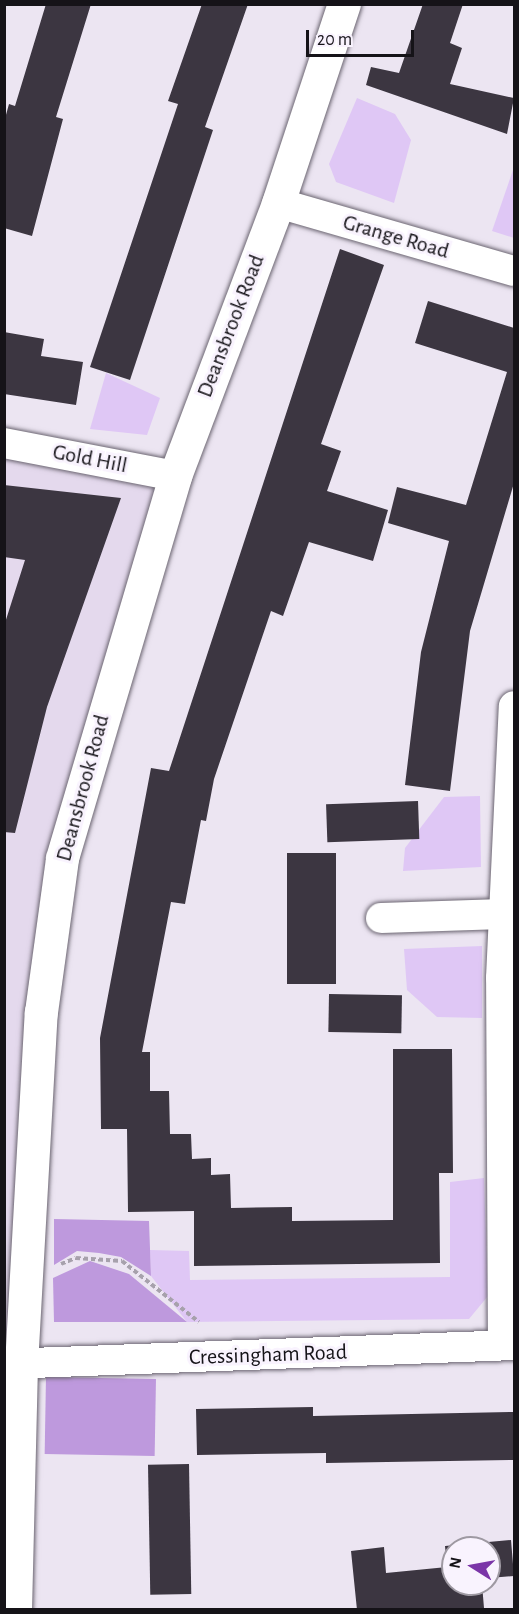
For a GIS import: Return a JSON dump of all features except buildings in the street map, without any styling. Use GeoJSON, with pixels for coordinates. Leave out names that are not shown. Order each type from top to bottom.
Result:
{"type":"FeatureCollection","features":[{"type":"Feature","properties":{"kind":"street","name":"Deansbrook Road"},"geometry":{"type":"LineString","coordinates":[[15,1610],[13,1365],[26,1278],[41,1012],[62,858],[175,476],[278,203],[344,4]]}},
{"type":"Feature","properties":{"kind":"street","name":"Grange Road"},"geometry":{"type":"LineString","coordinates":[[278,203],[514,271]]}},
{"type":"Feature","properties":{"kind":"street","name":"Gold Hill"},"geometry":{"type":"LineString","coordinates":[[4,443],[175,476]]}},
{"type":"Feature","properties":{"kind":"street"},"geometry":{"type":"LineString","coordinates":[[508,1345],[503,915],[514,706]]}},
{"type":"Feature","properties":{"kind":"street"},"geometry":{"type":"LineString","coordinates":[[381,918],[503,915]]}},
{"type":"Feature","properties":{"kind":"street","name":"Cressingham Road"},"geometry":{"type":"LineString","coordinates":[[13,1365],[508,1345]]}},
{"type":"Feature","properties":{"kind":"path"},"geometry":{"type":"LineString","coordinates":[[26,1278],[76,1258],[122,1261],[197,1320],[222,1356]]}},
{"type":"Feature","properties":{"kind":"shaded area"},"geometry":{"type":"Polygon","coordinates":[[[357,98],[395,114],[411,140],[394,203],[336,182],[329,164],[357,98]]]}},
{"type":"Feature","properties":{"kind":"shaded area"},"geometry":{"type":"Polygon","coordinates":[[[514,167],[514,238],[492,231],[514,167]]]}},
{"type":"Feature","properties":{"kind":"shaded area"},"geometry":{"type":"Polygon","coordinates":[[[106,373],[160,398],[147,435],[90,429],[106,373]]]}},
{"type":"Feature","properties":{"kind":"shaded area"},"geometry":{"type":"Polygon","coordinates":[[[5,443],[175,476],[62,858],[5,1364],[5,443]]]}},
{"type":"Feature","properties":{"kind":"shaded area"},"geometry":{"type":"Polygon","coordinates":[[[480,796],[481,867],[403,871],[405,848],[444,797],[480,796]]]}},
{"type":"Feature","properties":{"kind":"shaded area"},"geometry":{"type":"Polygon","coordinates":[[[482,946],[482,1018],[437,1017],[407,990],[404,949],[482,946]]]}},
{"type":"Feature","properties":{"kind":"shaded area"},"geometry":{"type":"Polygon","coordinates":[[[484,1178],[488,1296],[469,1319],[187,1322],[151,1276],[150,1250],[189,1251],[190,1280],[450,1277],[450,1182],[484,1178]]]}},
{"type":"Feature","properties":{"kind":"shaded area"},"geometry":{"type":"Polygon","coordinates":[[[54,1219],[149,1221],[151,1276],[121,1257],[99,1253],[77,1251],[54,1265],[54,1219]]]}},
{"type":"Feature","properties":{"kind":"shaded area"},"geometry":{"type":"Polygon","coordinates":[[[90,1261],[129,1274],[187,1322],[54,1322],[53,1278],[90,1261]]]}},
{"type":"Feature","properties":{"kind":"shaded area"},"geometry":{"type":"Polygon","coordinates":[[[46,1377],[156,1379],[155,1456],[45,1454],[46,1377]]]}}]}
